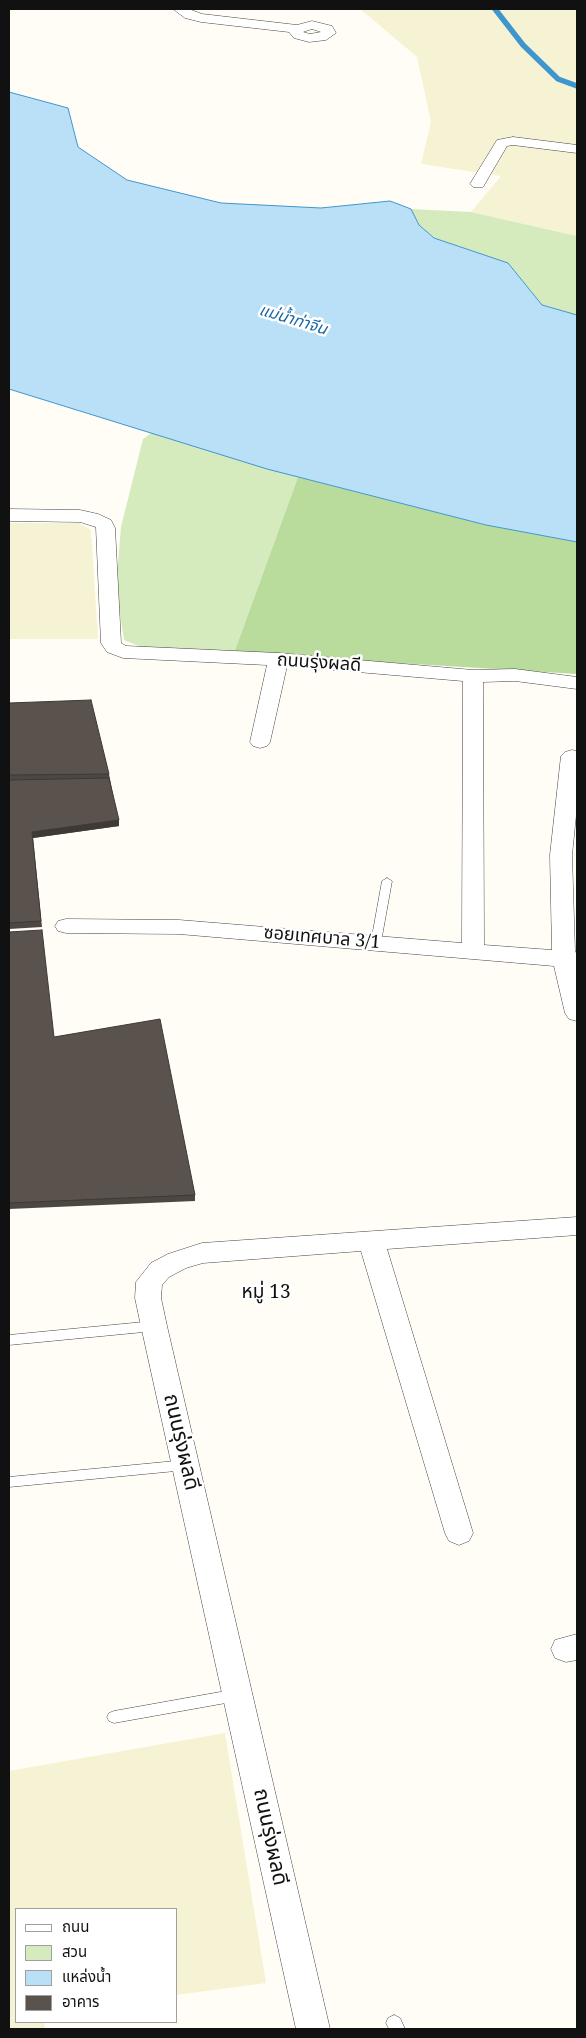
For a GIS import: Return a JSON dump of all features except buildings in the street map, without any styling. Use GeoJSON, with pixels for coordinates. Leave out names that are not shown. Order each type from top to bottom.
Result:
{"type":"FeatureCollection","features":[{"type":"Feature","properties":{"kind":"street"},"geometry":{"type":"LineString","coordinates":[[180,9],[190,15],[201,18],[297,29]]}},
{"type":"Feature","properties":{"kind":"street"},"geometry":{"type":"LineString","coordinates":[[478,184],[502,143],[513,141],[577,149]]}},
{"type":"Feature","properties":{"kind":"street","name":"ถนนรุ่งผลดี"},"geometry":{"type":"LineString","coordinates":[[9,515],[80,516],[104,524],[106,528],[111,643],[117,650],[136,653],[278,659],[473,676],[515,675],[577,683]]}},
{"type":"Feature","properties":{"kind":"street"},"geometry":{"type":"LineString","coordinates":[[260,742],[278,659]]}},
{"type":"Feature","properties":{"kind":"street"},"geometry":{"type":"LineString","coordinates":[[473,676],[473,950]]}},
{"type":"Feature","properties":{"kind":"street"},"geometry":{"type":"LineString","coordinates":[[572,756],[561,855],[570,960],[577,1012]]}},
{"type":"Feature","properties":{"kind":"street","name":"ซอยเทศบาล 3/1"},"geometry":{"type":"LineString","coordinates":[[66,926],[180,927],[473,950],[570,960]]}},
{"type":"Feature","properties":{"kind":"street","name":"ถนนรุ่งผลดี"},"geometry":{"type":"LineString","coordinates":[[313,2029],[239,1695],[154,1326],[148,1298],[149,1282],[160,1270],[177,1261],[202,1254],[577,1226]]}},
{"type":"Feature","properties":{"kind":"street"},"geometry":{"type":"LineString","coordinates":[[371,1241],[459,1533]]}},
{"type":"Feature","properties":{"kind":"lane"},"geometry":{"type":"LineString","coordinates":[[376,942],[387,881]]}},
{"type":"Feature","properties":{"kind":"lane"},"geometry":{"type":"LineString","coordinates":[[9,1340],[154,1326]]}},
{"type":"Feature","properties":{"kind":"lane"},"geometry":{"type":"LineString","coordinates":[[9,1482],[186,1465]]}},
{"type":"Feature","properties":{"kind":"lane"},"geometry":{"type":"LineString","coordinates":[[114,1717],[239,1695]]}},
{"type":"Feature","properties":{"kind":"shaded area"},"geometry":{"type":"Polygon","coordinates":[[[360,9],[577,9],[577,236],[471,212],[501,176],[421,164],[431,122],[417,57],[360,9]]]}},
{"type":"Feature","properties":{"kind":"shaded area"},"geometry":{"type":"Polygon","coordinates":[[[9,523],[79,523],[91,530],[98,639],[9,639],[9,523]]]}},
{"type":"Feature","properties":{"kind":"shaded area"},"geometry":{"type":"Polygon","coordinates":[[[225,1733],[266,1983],[178,1995],[178,1908],[15,1908],[15,2023],[44,2023],[45,2029],[9,2029],[9,1771],[225,1733]]]}},
{"type":"Feature","properties":{"kind":"green space"},"geometry":{"type":"Polygon","coordinates":[[[411,209],[471,212],[577,236],[577,315],[542,305],[508,263],[434,238],[419,225],[411,209]]]}},
{"type":"Feature","properties":{"kind":"green space"},"geometry":{"type":"Polygon","coordinates":[[[151,433],[298,477],[234,653],[146,649],[124,640],[116,587],[121,527],[143,439],[151,433]]]}},
{"type":"Feature","properties":{"kind":"green space"},"geometry":{"type":"Polygon","coordinates":[[[298,477],[486,525],[577,542],[577,674],[234,653],[298,477]]]}},
{"type":"Feature","properties":{"kind":"water","name":"แม่น้ำท่าจีน"},"geometry":{"type":"Polygon","coordinates":[[[9,92],[68,108],[78,147],[127,180],[221,203],[321,208],[390,201],[411,209],[419,225],[434,238],[508,263],[542,305],[577,315],[577,542],[486,525],[267,469],[9,389],[9,92]]]}},
{"type":"Feature","properties":{"kind":"waterway"},"geometry":{"type":"LineString","coordinates":[[495,9],[523,45],[558,79],[577,86]]}},
{"type":"Feature","properties":{"kind":"district","name":"หมู่ 13"},"geometry":{"type":"Point","coordinates":[266,1293]}}]}
